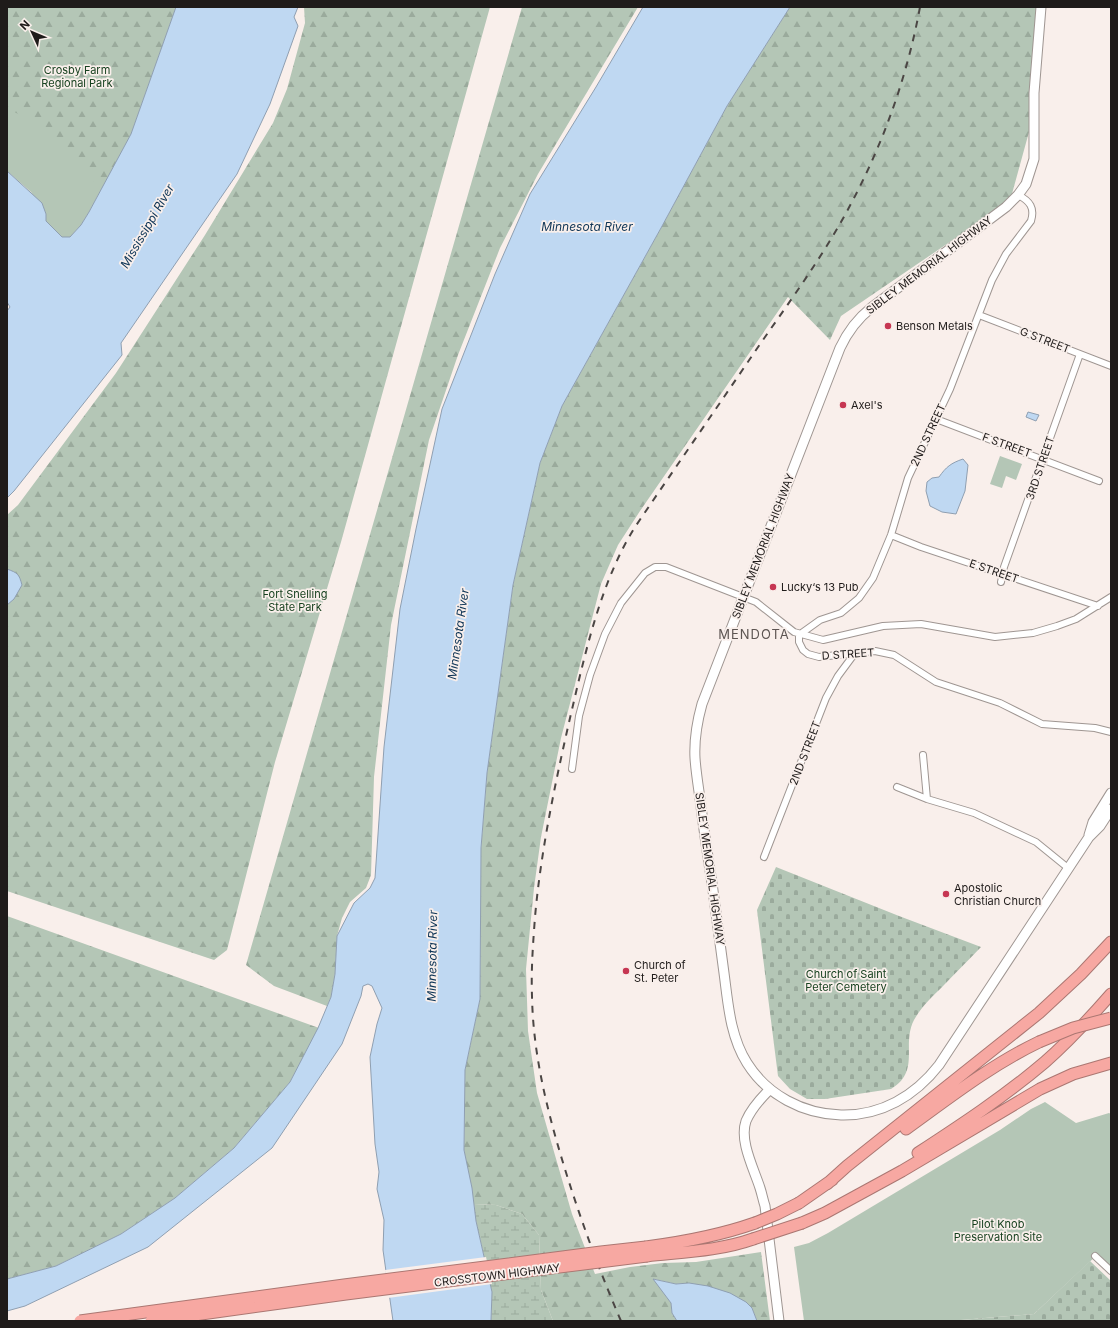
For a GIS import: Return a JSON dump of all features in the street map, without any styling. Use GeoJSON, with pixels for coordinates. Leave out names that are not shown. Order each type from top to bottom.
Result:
{"type":"FeatureCollection","features":[{"type":"Feature","properties":{"kind":"highway"},"geometry":{"type":"LineString","coordinates":[[827,1184],[847,1166],[1039,1013],[1077,978],[1111,942]]}},
{"type":"Feature","properties":{"kind":"highway"},"geometry":{"type":"LineString","coordinates":[[838,1207],[1024,1079],[1068,1041],[1111,994]]}},
{"type":"Feature","properties":{"kind":"highway"},"geometry":{"type":"LineString","coordinates":[[827,1184],[1018,1052],[1073,1028],[1111,1018]]}},
{"type":"Feature","properties":{"kind":"highway"},"geometry":{"type":"LineString","coordinates":[[838,1207],[1040,1089],[1073,1074],[1111,1063]]}},
{"type":"Feature","properties":{"kind":"highway","name":"CROSSTOWN HIGHWAY"},"geometry":{"type":"LineString","coordinates":[[646,1252],[717,1235],[755,1223],[799,1203],[827,1184]]}},
{"type":"Feature","properties":{"kind":"highway","name":"CROSSTOWN HIGHWAY"},"geometry":{"type":"LineString","coordinates":[[151,1321],[646,1252],[723,1248],[802,1223],[838,1207]]}},
{"type":"Feature","properties":{"kind":"highway"},"geometry":{"type":"LineString","coordinates":[[80,1321],[352,1284],[646,1252]]}},
{"type":"Feature","properties":{"kind":"main road","name":"SIBLEY MEMORIAL HIGHWAY"},"geometry":{"type":"LineString","coordinates":[[1041,7],[1034,93],[1034,159],[1028,179],[1018,195],[1010,203],[871,308],[859,318],[850,329],[840,348],[702,704],[697,727],[695,758],[732,1025],[746,1062],[770,1089],[789,1102],[817,1112],[836,1115],[855,1115],[874,1111],[895,1103],[912,1093],[939,1065],[1088,837]]}},
{"type":"Feature","properties":{"kind":"main road"},"geometry":{"type":"LineString","coordinates":[[1088,837],[1093,822],[1111,793]]}},
{"type":"Feature","properties":{"kind":"main road"},"geometry":{"type":"LineString","coordinates":[[1088,837],[1100,826],[1111,809]]}},
{"type":"Feature","properties":{"kind":"main road"},"geometry":{"type":"LineString","coordinates":[[770,1089],[748,1116],[744,1137],[765,1206],[779,1321]]}},
{"type":"Feature","properties":{"kind":"street","name":"2ND STREET"},"geometry":{"type":"LineString","coordinates":[[799,634],[820,620],[841,613],[859,598],[873,578],[891,535],[908,478],[950,389],[999,265],[1028,226],[1032,216],[1031,205],[1027,199],[1018,195]]}},
{"type":"Feature","properties":{"kind":"street","name":"G STREET"},"geometry":{"type":"LineString","coordinates":[[979,314],[1111,366]]}},
{"type":"Feature","properties":{"kind":"street","name":"3RD STREET"},"geometry":{"type":"LineString","coordinates":[[1001,582],[1080,354]]}},
{"type":"Feature","properties":{"kind":"street","name":"F STREET"},"geometry":{"type":"LineString","coordinates":[[936,419],[1099,481]]}},
{"type":"Feature","properties":{"kind":"street","name":"E STREET"},"geometry":{"type":"LineString","coordinates":[[891,535],[921,547],[1098,606]]}},
{"type":"Feature","properties":{"kind":"street"},"geometry":{"type":"LineString","coordinates":[[572,769],[579,716],[590,675],[605,634],[621,603],[645,573],[655,567],[666,567],[743,596],[756,602],[780,620],[788,629],[799,634],[823,640],[883,626],[921,624],[995,638],[1011,637],[1033,633],[1076,619],[1111,597]]}},
{"type":"Feature","properties":{"kind":"street","name":"D STREET"},"geometry":{"type":"LineString","coordinates":[[799,634],[799,642],[803,650],[808,654],[819,657],[875,651],[894,655],[936,682],[1000,703],[1042,724],[1095,728],[1111,732]]}},
{"type":"Feature","properties":{"kind":"street","name":"2ND STREET"},"geometry":{"type":"LineString","coordinates":[[764,857],[826,698],[838,676],[855,653]]}},
{"type":"Feature","properties":{"kind":"street"},"geometry":{"type":"LineString","coordinates":[[923,755],[927,800]]}},
{"type":"Feature","properties":{"kind":"street"},"geometry":{"type":"LineString","coordinates":[[896,787],[927,800],[974,813],[1036,842],[1068,868]]}},
{"type":"Feature","properties":{"kind":"street"},"geometry":{"type":"LineString","coordinates":[[1095,1256],[1111,1271]]}},
{"type":"Feature","properties":{"kind":"green space","name":"Crosby Farm Regional Park"},"geometry":{"type":"Polygon","coordinates":[[[7,7],[176,7],[131,134],[89,212],[81,225],[70,237],[62,237],[48,225],[46,221],[46,214],[31,192],[7,171],[7,7]]]}},
{"type":"Feature","properties":{"kind":"green space","name":"Crosby Farm Regional Park"},"geometry":{"type":"Polygon","coordinates":[[[7,7],[176,7],[131,134],[102,189],[29,120],[7,108],[7,7]]]}},
{"type":"Feature","properties":{"kind":"green space","name":"Fort Snelling State Park"},"geometry":{"type":"Polygon","coordinates":[[[304,7],[490,7],[341,542],[275,762],[227,950],[214,960],[7,891],[7,515],[18,505],[116,373],[205,235],[273,123],[287,89],[305,23],[304,7]]]}},
{"type":"Feature","properties":{"kind":"green space"},"geometry":{"type":"Polygon","coordinates":[[[522,7],[638,7],[538,174],[500,248],[458,355],[429,440],[391,625],[374,777],[371,875],[366,888],[350,902],[342,918],[337,936],[335,974],[331,997],[327,1006],[274,986],[246,965],[522,7]]]}},
{"type":"Feature","properties":{"kind":"green space"},"geometry":{"type":"Polygon","coordinates":[[[790,7],[1037,7],[1032,121],[1010,201],[841,316],[830,340],[788,297],[640,511],[618,545],[601,584],[561,738],[541,837],[534,888],[526,969],[528,1031],[537,1093],[572,1214],[595,1274],[630,1267],[663,1263],[696,1262],[761,1252],[770,1321],[757,1321],[752,1308],[689,1283],[676,1284],[654,1279],[671,1303],[672,1313],[677,1321],[553,1321],[541,1290],[539,1235],[522,1214],[496,1205],[474,1204],[464,1150],[465,1070],[480,999],[481,848],[487,773],[513,585],[540,463],[562,406],[727,106],[790,7]]]}},
{"type":"Feature","properties":{"kind":"green space"},"geometry":{"type":"Polygon","coordinates":[[[1000,456],[1022,464],[1016,480],[1006,476],[1002,488],[990,484],[1000,456]]]}},
{"type":"Feature","properties":{"kind":"green space","name":"Church of Saint Peter Cemetery"},"geometry":{"type":"Polygon","coordinates":[[[776,867],[981,947],[932,997],[917,1015],[911,1029],[909,1039],[908,1066],[900,1082],[891,1089],[825,1099],[807,1099],[790,1089],[778,1076],[757,910],[776,867]]]}},
{"type":"Feature","properties":{"kind":"green space"},"geometry":{"type":"Polygon","coordinates":[[[7,916],[319,1028],[290,1082],[234,1148],[175,1198],[121,1234],[56,1266],[7,1279],[7,916]]]}},
{"type":"Feature","properties":{"kind":"green space","name":"Pilot Knob Preservation Site"},"geometry":{"type":"Polygon","coordinates":[[[1045,1102],[1076,1123],[1109,1113],[1111,1114],[1111,1267],[1098,1254],[1034,1314],[949,1321],[804,1321],[794,1247],[809,1243],[828,1233],[1000,1130],[1031,1109],[1045,1102]]]}},
{"type":"Feature","properties":{"kind":"green space"},"geometry":{"type":"Polygon","coordinates":[[[474,1204],[496,1205],[522,1214],[539,1235],[541,1290],[553,1321],[491,1321],[492,1292],[476,1221],[474,1204]]]}},
{"type":"Feature","properties":{"kind":"green space"},"geometry":{"type":"Polygon","coordinates":[[[1090,1261],[1111,1281],[1111,1321],[949,1321],[1034,1314],[1090,1261]]]}},
{"type":"Feature","properties":{"kind":"water","name":"Mississippi River"},"geometry":{"type":"Polygon","coordinates":[[[176,7],[298,7],[294,17],[298,26],[270,104],[237,174],[121,343],[122,355],[7,498],[7,311],[10,307],[7,302],[7,171],[42,203],[46,214],[46,221],[62,237],[70,237],[81,225],[89,212],[131,134],[176,7]]]}},
{"type":"Feature","properties":{"kind":"water","name":"Minnesota River"},"geometry":{"type":"Polygon","coordinates":[[[643,7],[790,7],[727,106],[562,406],[540,463],[513,585],[487,773],[481,848],[480,999],[465,1070],[464,1150],[472,1188],[476,1221],[492,1292],[491,1321],[393,1321],[383,1250],[384,1220],[377,1189],[379,1172],[375,1144],[370,1057],[382,1008],[372,986],[368,984],[363,986],[361,996],[342,1044],[272,1148],[148,1247],[25,1306],[7,1311],[7,1279],[56,1266],[121,1234],[175,1198],[234,1148],[290,1082],[318,1028],[331,997],[335,974],[337,936],[354,903],[370,888],[375,878],[384,747],[400,609],[442,409],[495,274],[530,194],[643,7]]]}},
{"type":"Feature","properties":{"kind":"water"},"geometry":{"type":"Polygon","coordinates":[[[1028,412],[1039,415],[1036,421],[1026,417],[1028,412]]]}},
{"type":"Feature","properties":{"kind":"water"},"geometry":{"type":"Polygon","coordinates":[[[963,459],[968,465],[965,491],[956,514],[942,512],[930,506],[926,491],[927,482],[932,478],[939,477],[949,466],[963,459]]]}},
{"type":"Feature","properties":{"kind":"water"},"geometry":{"type":"Polygon","coordinates":[[[7,569],[18,574],[22,585],[14,599],[7,605],[7,569]]]}},
{"type":"Feature","properties":{"kind":"water"},"geometry":{"type":"Polygon","coordinates":[[[653,1279],[676,1284],[689,1283],[708,1286],[730,1293],[746,1302],[752,1308],[757,1321],[677,1321],[672,1313],[671,1303],[653,1279]]]}},
{"type":"Feature","properties":{"kind":"pier"},"geometry":{"type":"Polygon","coordinates":[[[486,1257],[492,1284],[388,1298],[385,1270],[486,1257]]]}},
{"type":"Feature","properties":{"kind":"railway"},"geometry":{"type":"LineString","coordinates":[[621,1321],[583,1224],[558,1145],[542,1082],[533,1018],[532,967],[535,917],[541,867],[549,817],[570,718],[588,644],[612,571],[635,527],[811,271],[855,197],[890,118],[907,63],[920,7]]}},
{"type":"Feature","properties":{"kind":"place","name":"Benson Metals"},"geometry":{"type":"Point","coordinates":[888,326]}},
{"type":"Feature","properties":{"kind":"place","name":"Axel's"},"geometry":{"type":"Point","coordinates":[843,405]}},
{"type":"Feature","properties":{"kind":"place","name":"Lucky‘s 13 Pub"},"geometry":{"type":"Point","coordinates":[773,587]}},
{"type":"Feature","properties":{"kind":"place","name":"Apostolic Christian Church"},"geometry":{"type":"Point","coordinates":[946,894]}},
{"type":"Feature","properties":{"kind":"place","name":"Church of St. Peter"},"geometry":{"type":"Point","coordinates":[626,971]}},
{"type":"Feature","properties":{"kind":"district","name":"MENDOTA"},"geometry":{"type":"Point","coordinates":[754,634]}}]}
